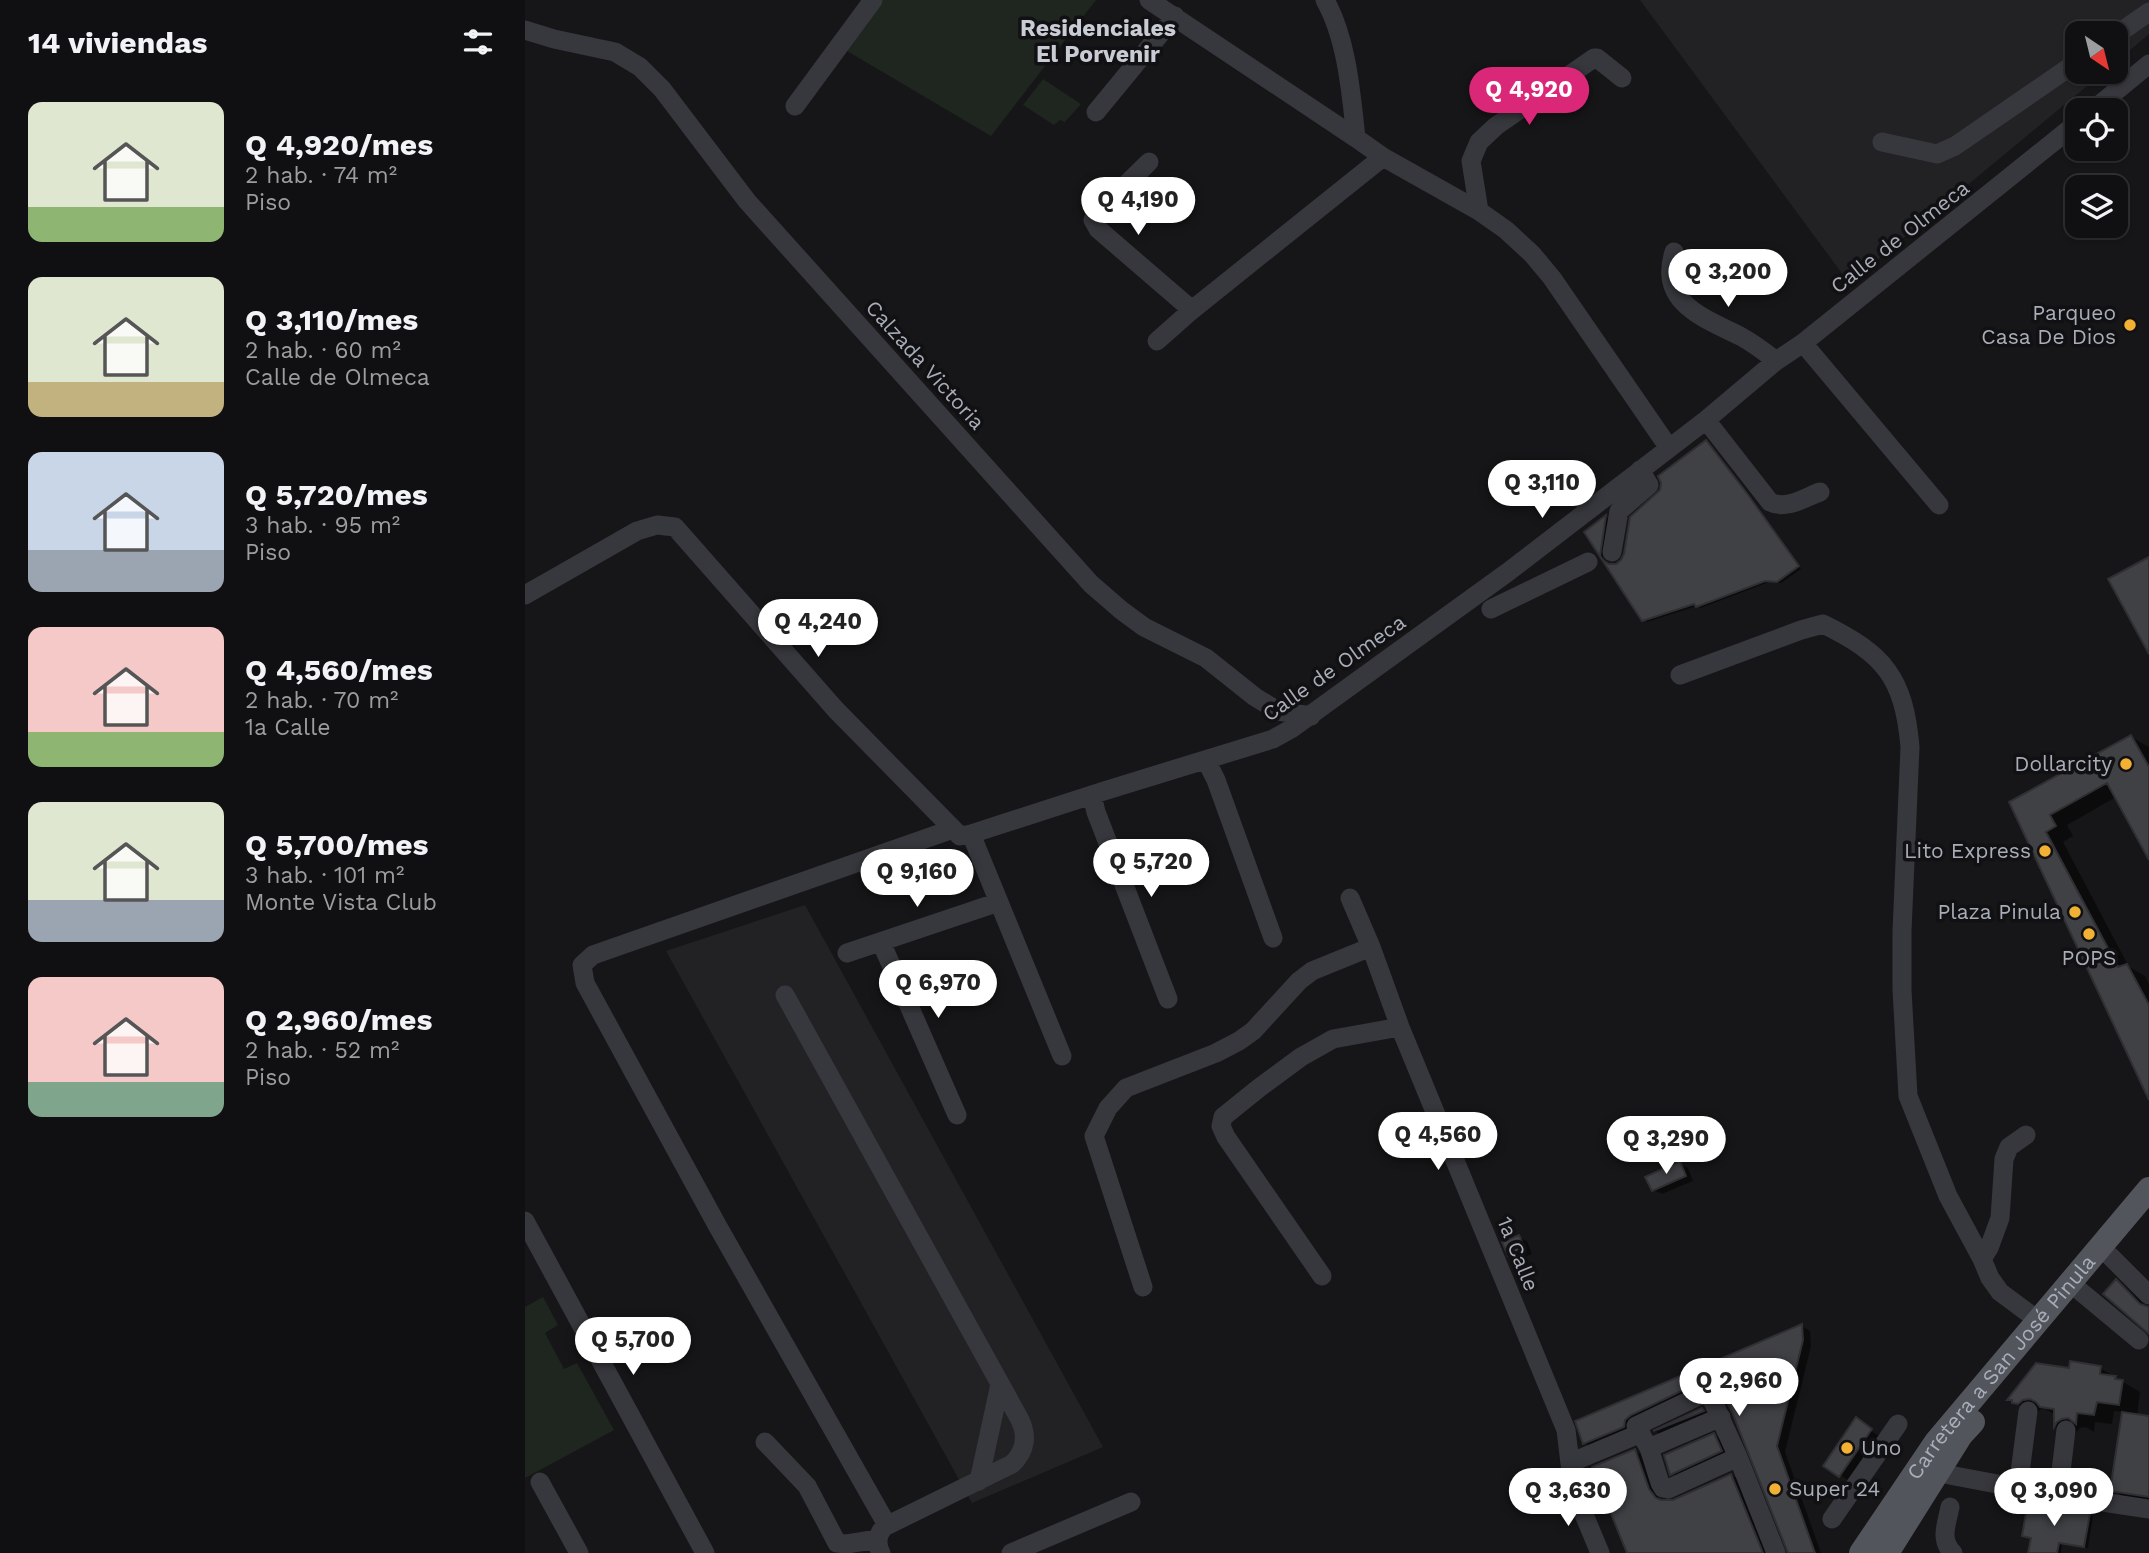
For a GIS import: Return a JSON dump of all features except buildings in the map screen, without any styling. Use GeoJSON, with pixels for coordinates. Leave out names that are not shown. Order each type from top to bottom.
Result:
{"type":"FeatureCollection","features":[{"type":"Feature","properties":{"kind":"main road","name":"Carretera a San José Pinula"},"geometry":{"type":"LineString","coordinates":[[1887,1553],[1932,1465],[1936,1442],[2149,1189]]}},
{"type":"Feature","properties":{"kind":"main road","name":"Carretera a San José Pinula"},"geometry":{"type":"LineString","coordinates":[[1861,1553],[1932,1465],[1961,1435],[2149,1210]]}},
{"type":"Feature","properties":{"kind":"main road"},"geometry":{"type":"LineString","coordinates":[[1874,1553],[1932,1465]]}},
{"type":"Feature","properties":{"kind":"street"},"geometry":{"type":"LineString","coordinates":[[795,106],[873,0]]}},
{"type":"Feature","properties":{"kind":"street"},"geometry":{"type":"LineString","coordinates":[[1149,0],[1383,157],[1479,211],[1506,230],[1532,254],[1552,278],[1669,448]]}},
{"type":"Feature","properties":{"kind":"street"},"geometry":{"type":"LineString","coordinates":[[1325,0],[1332,13],[1349,75],[1356,138]]}},
{"type":"Feature","properties":{"kind":"street"},"geometry":{"type":"LineString","coordinates":[[2128,27],[2149,12]]}},
{"type":"Feature","properties":{"kind":"street"},"geometry":{"type":"LineString","coordinates":[[1096,112],[1175,16]]}},
{"type":"Feature","properties":{"kind":"street","name":"Calzada Victoria"},"geometry":{"type":"LineString","coordinates":[[525,30],[615,52],[640,67],[662,89],[747,201],[1091,584],[1144,627],[1206,658],[1277,711],[1311,716]]}},
{"type":"Feature","properties":{"kind":"street"},"geometry":{"type":"LineString","coordinates":[[1479,211],[1471,160],[1479,142],[1496,126],[1594,58],[1622,78]]}},
{"type":"Feature","properties":{"kind":"street"},"geometry":{"type":"LineString","coordinates":[[2108,98],[2149,64]]}},
{"type":"Feature","properties":{"kind":"street"},"geometry":{"type":"LineString","coordinates":[[1882,142],[1937,154],[1955,146],[2065,70]]}},
{"type":"Feature","properties":{"kind":"street","name":"Calle de Olmeca"},"geometry":{"type":"LineString","coordinates":[[881,1538],[724,1237],[585,983],[582,965],[593,955],[962,831],[1094,804],[1206,760],[1273,740],[1311,716],[1508,572],[1706,420],[1776,361],[1803,343],[2065,133]]}},
{"type":"Feature","properties":{"kind":"street"},"geometry":{"type":"LineString","coordinates":[[1157,341],[1383,157]]}},
{"type":"Feature","properties":{"kind":"street"},"geometry":{"type":"LineString","coordinates":[[1149,162],[1093,220],[1098,229],[1192,310]]}},
{"type":"Feature","properties":{"kind":"street"},"geometry":{"type":"LineString","coordinates":[[1674,251],[1670,274],[1685,306],[1702,319],[1750,342],[1776,361]]}},
{"type":"Feature","properties":{"kind":"street"},"geometry":{"type":"LineString","coordinates":[[1803,343],[1939,505]]}},
{"type":"Feature","properties":{"kind":"street"},"geometry":{"type":"LineString","coordinates":[[1706,420],[1770,502],[1784,506],[1821,492]]}},
{"type":"Feature","properties":{"kind":"street"},"geometry":{"type":"LineString","coordinates":[[1612,552],[1619,512],[1649,485],[1640,470]]}},
{"type":"Feature","properties":{"kind":"street"},"geometry":{"type":"LineString","coordinates":[[525,595],[637,531],[657,524],[675,527],[836,710],[962,831],[980,855],[1062,1056]]}},
{"type":"Feature","properties":{"kind":"street"},"geometry":{"type":"LineString","coordinates":[[1491,609],[1588,562]]}},
{"type":"Feature","properties":{"kind":"street"},"geometry":{"type":"LineString","coordinates":[[1508,572],[1523,594]]}},
{"type":"Feature","properties":{"kind":"street"},"geometry":{"type":"LineString","coordinates":[[1680,675],[1823,624],[1855,640],[1888,670],[1903,702],[1910,747],[1902,931],[1902,990],[1908,1097],[1948,1196],[1990,1278],[2000,1292],[2039,1321]]}},
{"type":"Feature","properties":{"kind":"street"},"geometry":{"type":"LineString","coordinates":[[1206,760],[1216,780],[1273,938]]}},
{"type":"Feature","properties":{"kind":"street"},"geometry":{"type":"LineString","coordinates":[[1094,804],[1168,999]]}},
{"type":"Feature","properties":{"kind":"street","name":"1a Calle"},"geometry":{"type":"LineString","coordinates":[[1350,898],[1400,1027],[1566,1430],[1573,1488],[1600,1553]]}},
{"type":"Feature","properties":{"kind":"street"},"geometry":{"type":"LineString","coordinates":[[848,953],[999,902]]}},
{"type":"Feature","properties":{"kind":"street"},"geometry":{"type":"LineString","coordinates":[[881,942],[957,1115]]}},
{"type":"Feature","properties":{"kind":"street"},"geometry":{"type":"LineString","coordinates":[[1143,1287],[1094,1136],[1108,1108],[1126,1088],[1216,1053],[1239,1041],[1253,1031],[1311,971],[1371,947]]}},
{"type":"Feature","properties":{"kind":"street"},"geometry":{"type":"LineString","coordinates":[[765,1442],[807,1486],[837,1544],[847,1544],[881,1538],[1012,1464],[1024,1446],[1025,1439],[1023,1425],[786,995]]}},
{"type":"Feature","properties":{"kind":"street"},"geometry":{"type":"LineString","coordinates":[[1322,1276],[1226,1137],[1221,1126],[1223,1117],[1301,1057],[1333,1039],[1400,1027]]}},
{"type":"Feature","properties":{"kind":"street"},"geometry":{"type":"LineString","coordinates":[[1982,1259],[2000,1218],[2004,1159],[2009,1147],[2026,1135]]}},
{"type":"Feature","properties":{"kind":"street"},"geometry":{"type":"LineString","coordinates":[[525,1221],[705,1553]]}},
{"type":"Feature","properties":{"kind":"street"},"geometry":{"type":"LineString","coordinates":[[2110,1256],[2149,1296]]}},
{"type":"Feature","properties":{"kind":"street"},"geometry":{"type":"LineString","coordinates":[[2080,1291],[2139,1340]]}},
{"type":"Feature","properties":{"kind":"street"},"geometry":{"type":"LineString","coordinates":[[979,1481],[1000,1384]]}},
{"type":"Feature","properties":{"kind":"street"},"geometry":{"type":"LineString","coordinates":[[1642,1436],[1705,1393],[1710,1395],[1776,1553]]}},
{"type":"Feature","properties":{"kind":"street"},"geometry":{"type":"LineString","coordinates":[[2018,1488],[2028,1411]]}},
{"type":"Feature","properties":{"kind":"street"},"geometry":{"type":"LineString","coordinates":[[1569,1458],[1642,1436],[1721,1417]]}},
{"type":"Feature","properties":{"kind":"street"},"geometry":{"type":"LineString","coordinates":[[1832,1519],[1898,1424]]}},
{"type":"Feature","properties":{"kind":"street"},"geometry":{"type":"LineString","coordinates":[[2058,1496],[2066,1430]]}},
{"type":"Feature","properties":{"kind":"street"},"geometry":{"type":"LineString","coordinates":[[1642,1436],[1663,1488],[1668,1489],[1738,1457]]}},
{"type":"Feature","properties":{"kind":"street"},"geometry":{"type":"LineString","coordinates":[[1932,1465],[2018,1488],[2149,1509]]}},
{"type":"Feature","properties":{"kind":"street"},"geometry":{"type":"LineString","coordinates":[[540,1482],[579,1553]]}},
{"type":"Feature","properties":{"kind":"street"},"geometry":{"type":"LineString","coordinates":[[1011,1553],[1131,1502]]}},
{"type":"Feature","properties":{"kind":"street"},"geometry":{"type":"LineString","coordinates":[[1950,1507],[1944,1535],[1948,1548],[1953,1553]]}},
{"type":"Feature","properties":{"kind":"shaded area"},"geometry":{"type":"Polygon","coordinates":[[[876,0],[1096,0],[991,136],[842,48],[876,0]]]}},
{"type":"Feature","properties":{"kind":"shaded area"},"geometry":{"type":"Polygon","coordinates":[[[1640,0],[2149,0],[2149,34],[2128,52],[2128,21],[2065,21],[2065,84],[2089,84],[2073,98],[2065,98],[2065,104],[1849,283],[1640,0]]]}},
{"type":"Feature","properties":{"kind":"shaded area"},"geometry":{"type":"Polygon","coordinates":[[[1043,79],[1081,104],[1065,122],[1060,120],[1054,125],[1023,105],[1043,79]]]}},
{"type":"Feature","properties":{"kind":"shaded area"},"geometry":{"type":"Polygon","coordinates":[[[805,905],[1103,1447],[972,1503],[666,951],[805,905]]]}},
{"type":"Feature","properties":{"kind":"shaded area"},"geometry":{"type":"Polygon","coordinates":[[[543,1297],[558,1325],[545,1333],[564,1369],[577,1363],[614,1430],[525,1478],[525,1307],[543,1297]]]}},
{"type":"Feature","properties":{"kind":"place","name":"Parqueo Casa De Dios"},"geometry":{"type":"Point","coordinates":[2130,325]}},
{"type":"Feature","properties":{"kind":"place","name":"Dollarcity"},"geometry":{"type":"Point","coordinates":[2126,764]}},
{"type":"Feature","properties":{"kind":"place","name":"Lito Express"},"geometry":{"type":"Point","coordinates":[2045,851]}},
{"type":"Feature","properties":{"kind":"place","name":"Plaza Pinula"},"geometry":{"type":"Point","coordinates":[2075,912]}},
{"type":"Feature","properties":{"kind":"place","name":"POPS"},"geometry":{"type":"Point","coordinates":[2089,934]}},
{"type":"Feature","properties":{"kind":"place","name":"Uno"},"geometry":{"type":"Point","coordinates":[1847,1448]}},
{"type":"Feature","properties":{"kind":"place","name":"Super 24"},"geometry":{"type":"Point","coordinates":[1775,1489]}},
{"type":"Feature","properties":{"kind":"district","name":"Residenciales El Porvenir"},"geometry":{"type":"Point","coordinates":[1098,41]}}]}
